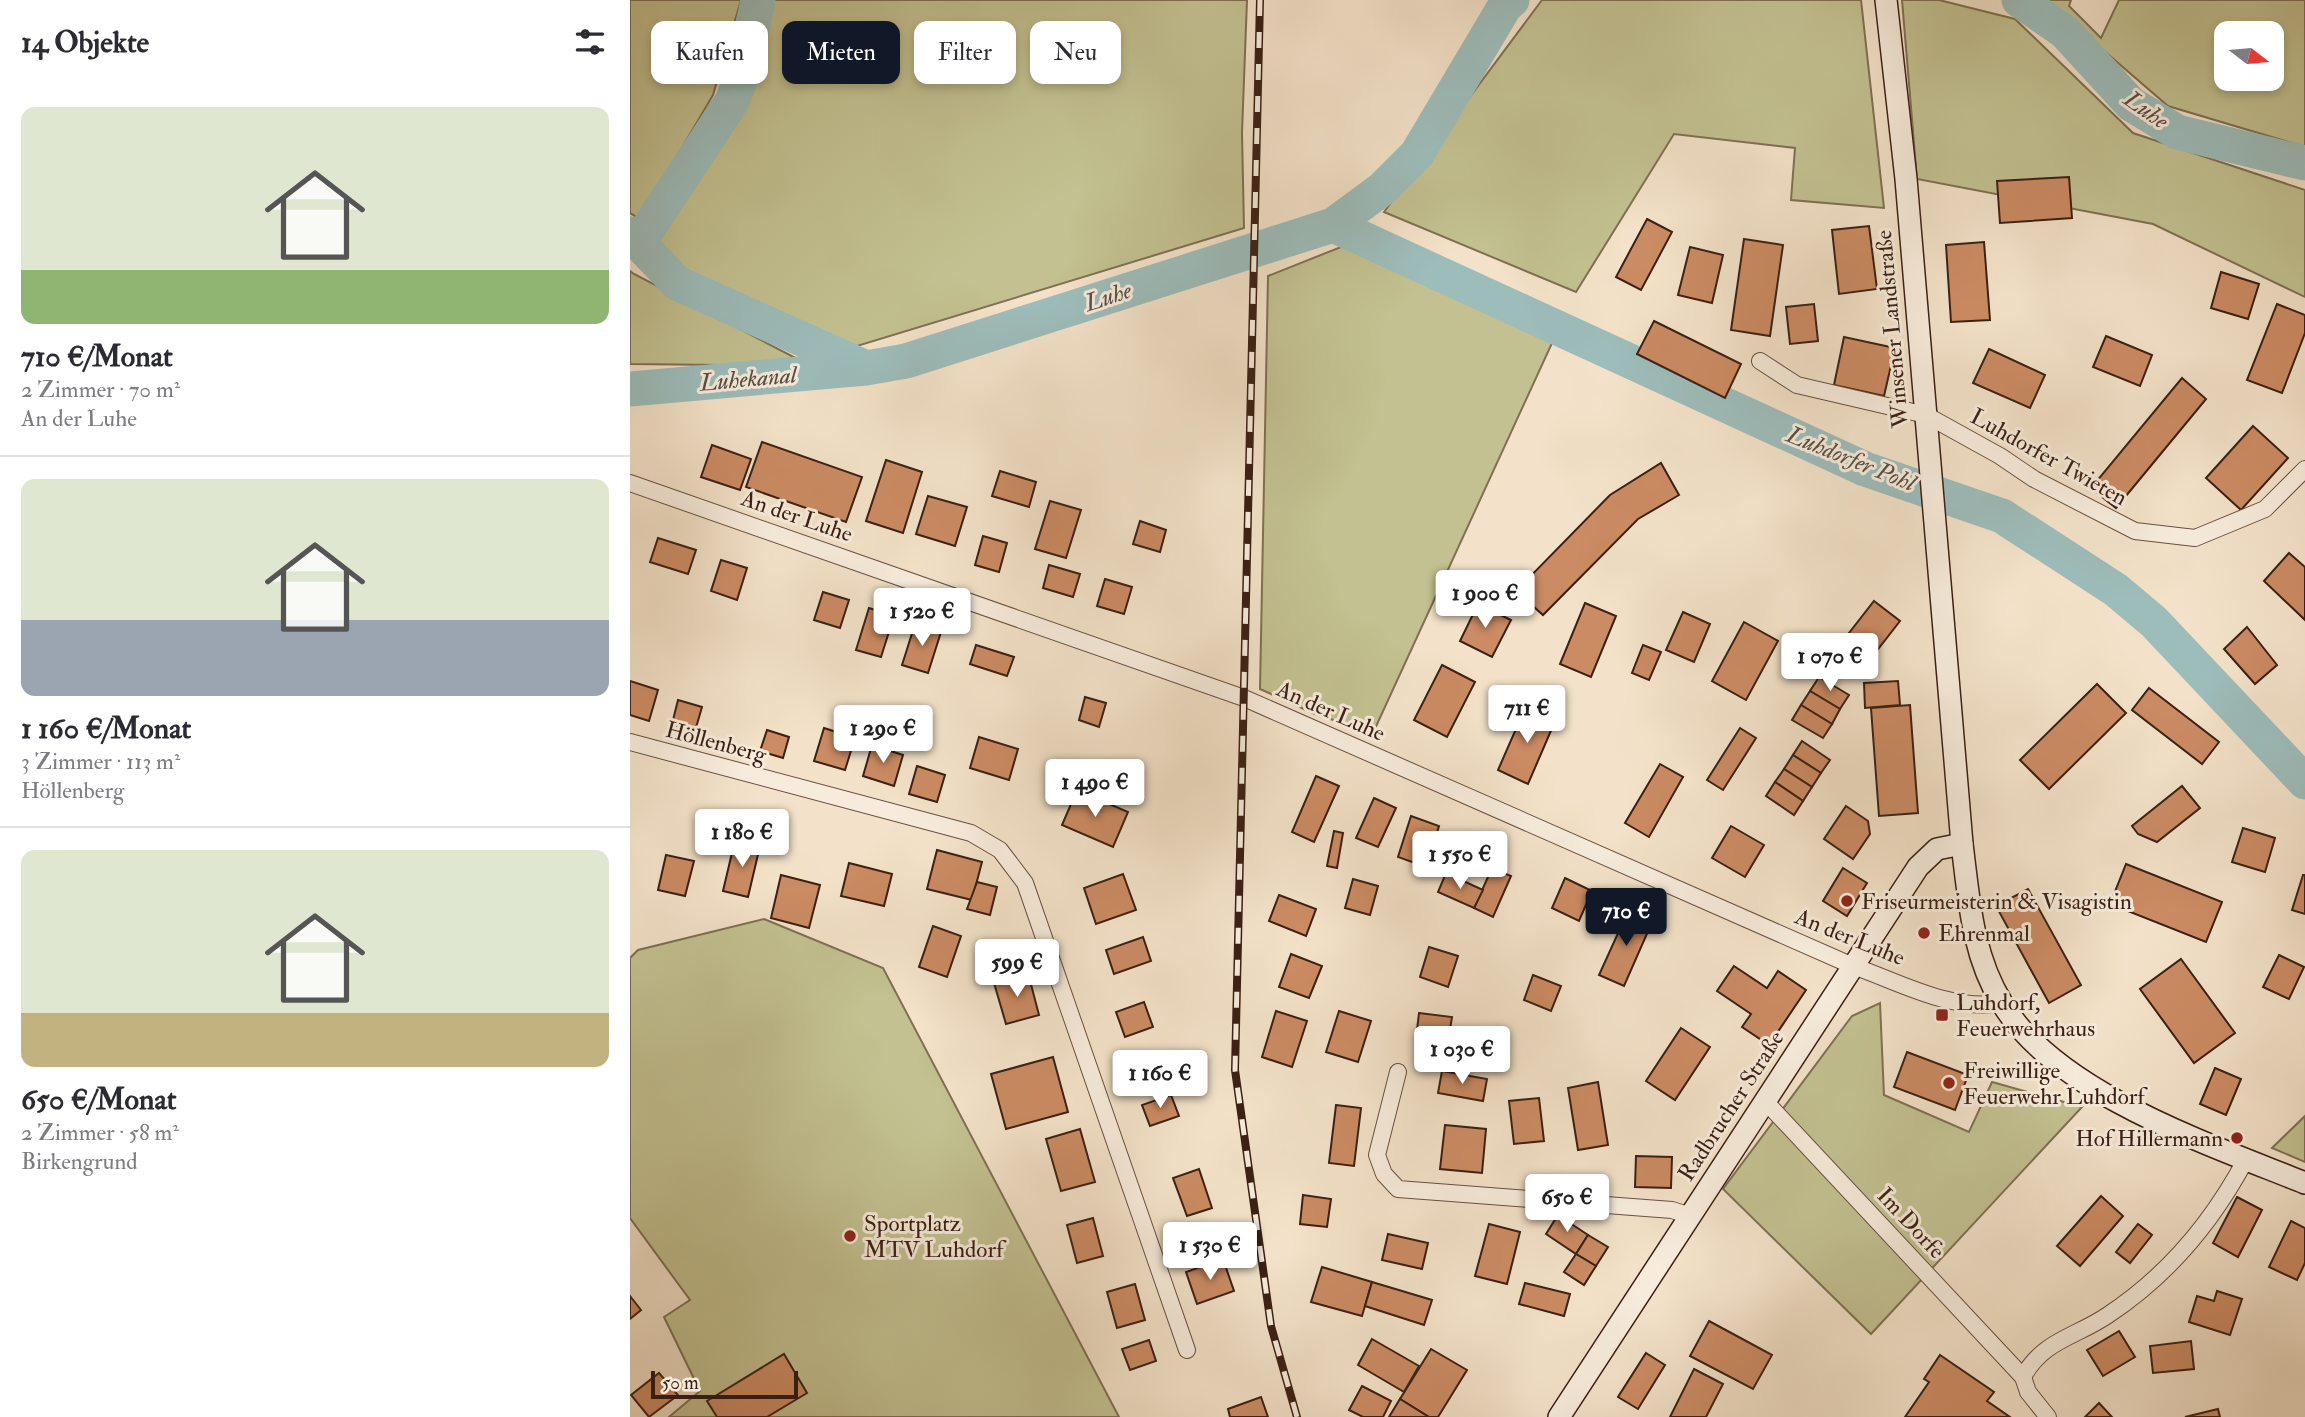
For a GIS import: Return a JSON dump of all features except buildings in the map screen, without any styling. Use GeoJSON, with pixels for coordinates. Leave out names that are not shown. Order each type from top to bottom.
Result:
{"type":"FeatureCollection","features":[{"type":"Feature","properties":{"kind":"main road","name":"Winsener Landstraße"},"geometry":{"type":"LineString","coordinates":[[1886,0],[1926,415],[1962,844],[1971,922],[1982,961],[2001,1003],[2026,1037],[2054,1063],[2091,1088],[2305,1183]]}},
{"type":"Feature","properties":{"kind":"main road","name":"Radbrucher Straße"},"geometry":{"type":"LineString","coordinates":[[1559,1417],[1918,867],[1937,849],[1962,844]]}},
{"type":"Feature","properties":{"kind":"street","name":"Luhdorfer Twieten"},"geometry":{"type":"LineString","coordinates":[[1760,361],[1797,385],[1926,415],[2000,456],[2034,479],[2135,531],[2195,538],[2265,509],[2305,469]]}},
{"type":"Feature","properties":{"kind":"street","name":"An der Luhe"},"geometry":{"type":"LineString","coordinates":[[630,482],[1244,698],[1853,966],[1948,1000],[1974,1006],[2001,1003]]}},
{"type":"Feature","properties":{"kind":"street","name":"Höllenberg"},"geometry":{"type":"LineString","coordinates":[[630,742],[971,833],[999,850],[1025,883],[1187,1350]]}},
{"type":"Feature","properties":{"kind":"street"},"geometry":{"type":"LineString","coordinates":[[1398,1072],[1377,1155],[1384,1174],[1398,1189],[1672,1210],[1690,1216]]}},
{"type":"Feature","properties":{"kind":"street","name":"Im Dorfe"},"geometry":{"type":"LineString","coordinates":[[1765,1101],[2023,1377],[2028,1391],[2048,1417]]}},
{"type":"Feature","properties":{"kind":"street"},"geometry":{"type":"LineString","coordinates":[[2023,1377],[2041,1351],[2108,1316],[2151,1282],[2184,1250],[2246,1159]]}},
{"type":"Feature","properties":{"kind":"shaded area"},"geometry":{"type":"Polygon","coordinates":[[[630,0],[741,0],[735,21],[651,21],[651,84],[716,84],[713,95],[640,219],[630,213],[630,0]]]}},
{"type":"Feature","properties":{"kind":"shaded area"},"geometry":{"type":"Polygon","coordinates":[[[767,0],[1247,0],[1242,133],[1244,228],[844,350],[759,303],[694,280],[666,260],[654,234],[753,84],[768,84],[768,21],[764,21],[767,0]]]}},
{"type":"Feature","properties":{"kind":"shaded area"},"geometry":{"type":"Polygon","coordinates":[[[1542,0],[1861,0],[1884,208],[1791,200],[1795,148],[1674,134],[1576,292],[1384,212],[1542,0]]]}},
{"type":"Feature","properties":{"kind":"shaded area"},"geometry":{"type":"Polygon","coordinates":[[[1902,0],[1939,0],[2015,19],[2133,133],[2305,190],[2305,297],[2153,224],[1917,179],[1902,0]]]}},
{"type":"Feature","properties":{"kind":"shaded area"},"geometry":{"type":"Polygon","coordinates":[[[2045,0],[2071,0],[2069,6],[2101,38],[2119,0],[2305,0],[2305,147],[2168,106],[2045,0]]]}},
{"type":"Feature","properties":{"kind":"shaded area"},"geometry":{"type":"Polygon","coordinates":[[[1351,243],[1558,330],[1373,733],[1315,714],[1260,689],[1268,276],[1351,243]]]}},
{"type":"Feature","properties":{"kind":"shaded area"},"geometry":{"type":"Polygon","coordinates":[[[630,271],[634,274],[811,366],[630,364],[630,271]]]}},
{"type":"Feature","properties":{"kind":"shaded area","name":"Sportplatz MTV Luhdorf"},"geometry":{"type":"Polygon","coordinates":[[[764,919],[883,968],[1119,1417],[669,1417],[700,1391],[664,1317],[690,1300],[630,1218],[630,958],[638,950],[764,919]]]}},
{"type":"Feature","properties":{"kind":"shaded area"},"geometry":{"type":"Polygon","coordinates":[[[1880,1003],[1884,1095],[1969,1132],[1992,1082],[2082,1107],[1871,1334],[1723,1189],[1852,1016],[1880,1003]]]}},
{"type":"Feature","properties":{"kind":"shaded area"},"geometry":{"type":"Polygon","coordinates":[[[2305,1116],[2305,1162],[2272,1148],[2305,1116]]]}},
{"type":"Feature","properties":{"kind":"waterway"},"geometry":{"type":"LineString","coordinates":[[640,241],[732,101],[743,73],[758,0]]}},
{"type":"Feature","properties":{"kind":"waterway","name":"Luhe"},"geometry":{"type":"LineString","coordinates":[[630,389],[866,368],[906,361],[1333,225],[1382,189],[1417,154],[1505,6],[1512,0]]}},
{"type":"Feature","properties":{"kind":"waterway","name":"Luhe"},"geometry":{"type":"LineString","coordinates":[[2019,0],[2065,32],[2131,104],[2177,132],[2305,163]]}},
{"type":"Feature","properties":{"kind":"waterway","name":"Luhdorfer Pohl"},"geometry":{"type":"LineString","coordinates":[[1333,225],[1865,469],[2002,516],[2116,590],[2154,622],[2305,782]]}},
{"type":"Feature","properties":{"kind":"waterway","name":"Luhe"},"geometry":{"type":"LineString","coordinates":[[630,234],[677,283],[864,367]]}},
{"type":"Feature","properties":{"kind":"railway"},"geometry":{"type":"LineString","coordinates":[[1260,0],[1235,1070],[1271,1326],[1297,1417]]}},
{"type":"Feature","properties":{"kind":"place","name":"Friseurmeisterin & Visagistin"},"geometry":{"type":"Point","coordinates":[1847,901]}},
{"type":"Feature","properties":{"kind":"place","name":"Ehrenmal"},"geometry":{"type":"Point","coordinates":[1924,933]}},
{"type":"Feature","properties":{"kind":"place","name":"Luhdorf, Feuerwehrhaus"},"geometry":{"type":"Point","coordinates":[1942,1015]}},
{"type":"Feature","properties":{"kind":"place","name":"Freiwillige Feuerwehr Luhdorf"},"geometry":{"type":"Point","coordinates":[1949,1083]}},
{"type":"Feature","properties":{"kind":"place","name":"Hof Hillermann"},"geometry":{"type":"Point","coordinates":[2237,1138]}},
{"type":"Feature","properties":{"kind":"place","name":"Sportplatz MTV Luhdorf"},"geometry":{"type":"Point","coordinates":[850,1236]}},
{"type":"Feature","properties":{"kind":"water label","name":"Luhekanal"},"geometry":{"type":"Point","coordinates":[748,379]}}]}
